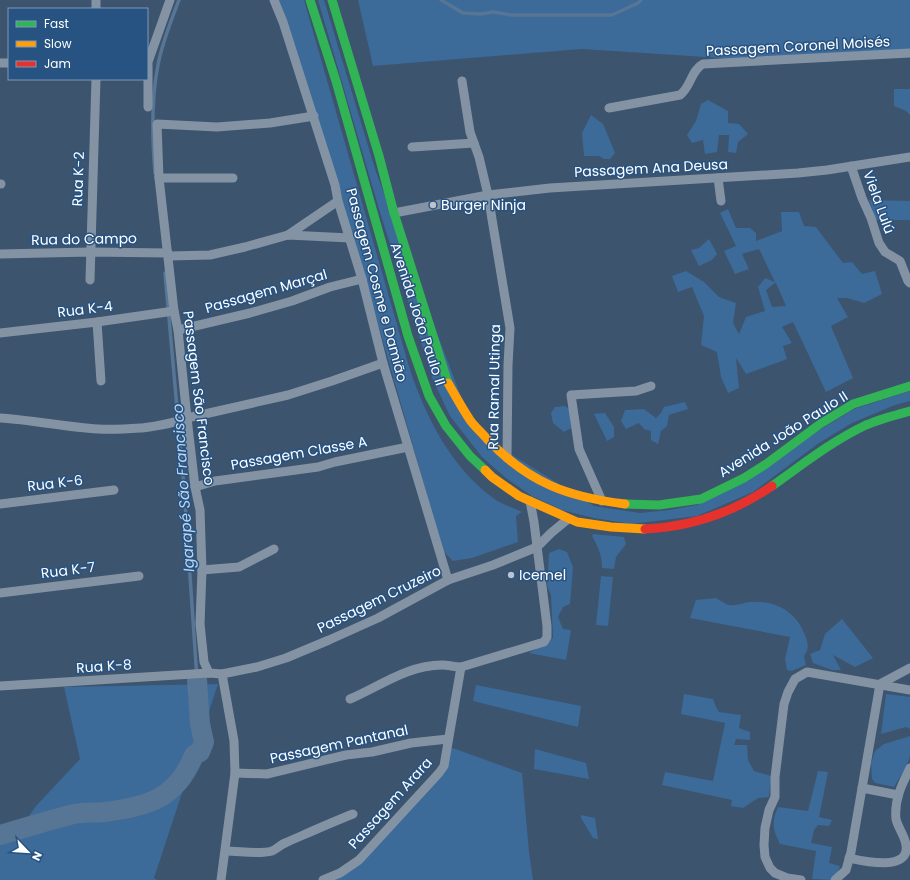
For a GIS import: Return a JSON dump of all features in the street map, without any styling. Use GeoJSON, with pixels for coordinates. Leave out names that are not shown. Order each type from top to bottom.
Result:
{"type":"FeatureCollection","features":[{"type":"Feature","properties":{"kind":"main road","name":"Avenida João Paulo II"},"geometry":{"type":"LineString","coordinates":[[310,0],[336,81],[408,336],[429,396],[446,426],[470,456],[492,477],[519,496],[577,522],[604,526],[646,529],[677,526],[706,519],[762,494],[845,436],[884,418],[910,412]]}},
{"type":"Feature","properties":{"kind":"main road","name":"Avenida João Paulo II"},"geometry":{"type":"LineString","coordinates":[[332,0],[379,156],[394,212],[446,379],[470,420],[499,451],[521,469],[547,485],[580,497],[602,501],[631,505],[659,506],[701,499],[744,478],[766,464],[820,424],[853,404],[910,386]]}},
{"type":"Feature","properties":{"kind":"street"},"geometry":{"type":"LineString","coordinates":[[148,107],[148,62],[170,0]]}},
{"type":"Feature","properties":{"kind":"street","name":"Passagem Cosme e Damião"},"geometry":{"type":"LineString","coordinates":[[274,0],[283,22],[314,116],[335,185],[338,200],[362,279],[383,363],[448,580]]}},
{"type":"Feature","properties":{"kind":"street","name":"Passagem Coronel Moisés"},"geometry":{"type":"LineString","coordinates":[[609,108],[680,95],[685,91],[696,70],[703,64],[910,53]]}},
{"type":"Feature","properties":{"kind":"street","name":"Rua K-2"},"geometry":{"type":"LineString","coordinates":[[90,280],[96,80]]}},
{"type":"Feature","properties":{"kind":"street","name":"Rua Ramal Utinga"},"geometry":{"type":"LineString","coordinates":[[462,81],[470,132],[479,157],[488,195],[510,328],[507,458]]}},
{"type":"Feature","properties":{"kind":"street","name":"Passagem São Francisco"},"geometry":{"type":"LineString","coordinates":[[206,673],[200,624],[202,570],[200,510],[182,420],[178,330],[170,312],[159,178],[157,124],[217,127],[270,123],[314,116]]}},
{"type":"Feature","properties":{"kind":"street"},"geometry":{"type":"LineString","coordinates":[[412,147],[474,143]]}},
{"type":"Feature","properties":{"kind":"street","name":"Passagem Ana Deusa"},"geometry":{"type":"LineString","coordinates":[[394,212],[488,195],[550,188],[798,173],[910,157]]}},
{"type":"Feature","properties":{"kind":"street","name":"Viela Lulú"},"geometry":{"type":"LineString","coordinates":[[852,166],[879,243],[885,252],[900,261],[910,282]]}},
{"type":"Feature","properties":{"kind":"street"},"geometry":{"type":"LineString","coordinates":[[159,178],[233,178]]}},
{"type":"Feature","properties":{"kind":"street"},"geometry":{"type":"LineString","coordinates":[[718,178],[721,201]]}},
{"type":"Feature","properties":{"kind":"street","name":"Rua do Campo"},"geometry":{"type":"LineString","coordinates":[[288,235],[338,200]]}},
{"type":"Feature","properties":{"kind":"street","name":"Rua do Campo"},"geometry":{"type":"LineString","coordinates":[[0,254],[90,252],[210,255],[288,235],[350,238]]}},
{"type":"Feature","properties":{"kind":"street","name":"Passagem Marçal"},"geometry":{"type":"LineString","coordinates":[[178,330],[250,313],[292,301],[330,287],[362,279]]}},
{"type":"Feature","properties":{"kind":"street","name":"Rua K-4"},"geometry":{"type":"LineString","coordinates":[[0,333],[170,312]]}},
{"type":"Feature","properties":{"kind":"street"},"geometry":{"type":"LineString","coordinates":[[97,322],[101,381]]}},
{"type":"Feature","properties":{"kind":"street"},"geometry":{"type":"LineString","coordinates":[[0,418],[25,419],[99,430],[158,426],[288,395],[383,363]]}},
{"type":"Feature","properties":{"kind":"street"},"geometry":{"type":"LineString","coordinates":[[602,501],[579,449],[571,394],[636,391],[651,386]]}},
{"type":"Feature","properties":{"kind":"street","name":"Passagem Classe A"},"geometry":{"type":"LineString","coordinates":[[195,487],[215,482],[318,467],[408,447]]}},
{"type":"Feature","properties":{"kind":"street","name":"Rua K-6"},"geometry":{"type":"LineString","coordinates":[[0,504],[114,490]]}},
{"type":"Feature","properties":{"kind":"street"},"geometry":{"type":"LineString","coordinates":[[350,699],[396,675],[408,671],[423,667],[442,665],[461,667],[544,642],[548,632],[530,501]]}},
{"type":"Feature","properties":{"kind":"street"},"geometry":{"type":"LineString","coordinates":[[537,547],[568,519]]}},
{"type":"Feature","properties":{"kind":"street","name":"Passagem Cruzeiro"},"geometry":{"type":"LineString","coordinates":[[206,673],[222,674],[257,668],[286,658],[378,618],[448,580],[537,547]]}},
{"type":"Feature","properties":{"kind":"street"},"geometry":{"type":"LineString","coordinates":[[202,570],[239,567],[274,549]]}},
{"type":"Feature","properties":{"kind":"street","name":"Rua K-7"},"geometry":{"type":"LineString","coordinates":[[0,592],[139,576]]}},
{"type":"Feature","properties":{"kind":"street","name":"Passagem Arara"},"geometry":{"type":"LineString","coordinates":[[323,880],[340,873],[359,860],[432,782],[444,766],[461,667]]}},
{"type":"Feature","properties":{"kind":"street"},"geometry":{"type":"LineString","coordinates":[[880,684],[910,668]]}},
{"type":"Feature","properties":{"kind":"street"},"geometry":{"type":"LineString","coordinates":[[802,880],[787,878],[775,873],[770,868],[765,856],[764,845],[765,828],[769,810],[775,796],[775,777],[784,704],[795,679],[807,672],[910,690]]}},
{"type":"Feature","properties":{"kind":"street","name":"Rua K-8"},"geometry":{"type":"LineString","coordinates":[[0,686],[206,673]]}},
{"type":"Feature","properties":{"kind":"street"},"geometry":{"type":"LineString","coordinates":[[221,880],[235,773],[234,741],[222,674]]}},
{"type":"Feature","properties":{"kind":"street"},"geometry":{"type":"LineString","coordinates":[[835,880],[846,870],[849,858],[880,684]]}},
{"type":"Feature","properties":{"kind":"street","name":"Passagem Pantanal"},"geometry":{"type":"LineString","coordinates":[[235,773],[267,774],[346,755],[372,752],[411,743],[448,739]]}},
{"type":"Feature","properties":{"kind":"street"},"geometry":{"type":"LineString","coordinates":[[849,858],[872,862],[890,862],[901,860],[905,854],[906,847],[896,820],[898,795],[910,768]]}},
{"type":"Feature","properties":{"kind":"street"},"geometry":{"type":"LineString","coordinates":[[862,788],[898,795]]}},
{"type":"Feature","properties":{"kind":"street"},"geometry":{"type":"LineString","coordinates":[[226,851],[271,851],[282,844],[325,824],[353,814]]}},
{"type":"Feature","properties":{"kind":"shaded area"},"geometry":{"type":"Polygon","coordinates":[[[276,0],[304,0],[416,388],[432,423],[452,456],[464,471],[477,485],[502,504],[522,512],[516,516],[518,542],[472,558],[453,561],[443,551],[372,303],[276,0]]]}},
{"type":"Feature","properties":{"kind":"shaded area"},"geometry":{"type":"Polygon","coordinates":[[[318,0],[324,0],[376,172],[474,431],[594,506],[640,513],[697,505],[854,409],[910,391],[910,401],[895,405],[852,423],[819,443],[753,492],[697,516],[631,524],[594,518],[562,510],[532,496],[506,478],[482,457],[450,416],[433,380],[379,209],[318,0]]]}},
{"type":"Feature","properties":{"kind":"shaded area"},"geometry":{"type":"Polygon","coordinates":[[[358,0],[910,0],[910,49],[736,59],[582,49],[373,66],[358,0]]]}},
{"type":"Feature","properties":{"kind":"shaded area"},"geometry":{"type":"Polygon","coordinates":[[[894,89],[910,89],[910,115],[906,111],[894,106],[894,89]]]}},
{"type":"Feature","properties":{"kind":"shaded area"},"geometry":{"type":"Polygon","coordinates":[[[708,100],[728,111],[728,123],[739,124],[748,134],[738,142],[736,153],[728,152],[729,135],[719,135],[717,152],[705,154],[703,140],[692,143],[687,135],[696,121],[701,104],[708,100]]]}},
{"type":"Feature","properties":{"kind":"shaded area"},"geometry":{"type":"Polygon","coordinates":[[[591,115],[603,124],[615,153],[610,159],[604,159],[599,156],[584,156],[582,133],[591,115]]]}},
{"type":"Feature","properties":{"kind":"shaded area"},"geometry":{"type":"Polygon","coordinates":[[[869,200],[910,201],[910,220],[876,220],[869,200]]]}},
{"type":"Feature","properties":{"kind":"shaded area"},"geometry":{"type":"Polygon","coordinates":[[[728,209],[736,228],[750,228],[756,233],[756,241],[782,231],[781,212],[799,212],[804,226],[816,227],[843,263],[852,262],[862,274],[875,271],[882,294],[864,303],[847,298],[837,298],[848,317],[831,326],[853,378],[826,392],[793,322],[782,327],[792,343],[783,346],[787,359],[746,374],[736,358],[739,388],[728,393],[721,377],[717,352],[701,345],[704,316],[692,287],[678,292],[672,276],[686,271],[704,282],[719,297],[736,303],[733,323],[739,334],[746,317],[765,311],[758,287],[765,278],[775,282],[759,249],[742,254],[749,269],[735,274],[724,251],[736,246],[720,213],[728,209]],[[776,283],[766,290],[772,307],[786,306],[776,283]]]}},
{"type":"Feature","properties":{"kind":"shaded area"},"geometry":{"type":"Polygon","coordinates":[[[709,239],[717,254],[712,260],[699,266],[691,250],[699,248],[709,239]]]}},
{"type":"Feature","properties":{"kind":"shaded area"},"geometry":{"type":"Polygon","coordinates":[[[685,402],[688,409],[669,415],[667,426],[661,431],[658,444],[651,440],[651,431],[644,429],[639,423],[626,429],[621,421],[625,410],[644,409],[656,418],[664,407],[685,402]]]}},
{"type":"Feature","properties":{"kind":"shaded area"},"geometry":{"type":"Polygon","coordinates":[[[564,406],[570,409],[571,428],[564,432],[553,423],[551,413],[555,407],[564,406]]]}},
{"type":"Feature","properties":{"kind":"shaded area"},"geometry":{"type":"Polygon","coordinates":[[[605,413],[614,427],[614,437],[607,441],[594,414],[605,413]]]}},
{"type":"Feature","properties":{"kind":"shaded area"},"geometry":{"type":"Polygon","coordinates":[[[593,534],[624,537],[626,544],[616,557],[614,569],[602,568],[598,548],[592,536],[593,534]]]}},
{"type":"Feature","properties":{"kind":"shaded area"},"geometry":{"type":"Polygon","coordinates":[[[559,549],[567,552],[573,567],[570,604],[563,607],[558,617],[563,629],[571,630],[566,660],[529,653],[553,638],[551,595],[547,586],[549,553],[559,549]]]}},
{"type":"Feature","properties":{"kind":"shaded area"},"geometry":{"type":"Polygon","coordinates":[[[601,576],[613,577],[608,626],[596,625],[601,576]]]}},
{"type":"Feature","properties":{"kind":"shaded area"},"geometry":{"type":"Polygon","coordinates":[[[716,598],[730,605],[749,602],[766,603],[782,608],[789,613],[800,625],[807,639],[808,648],[804,656],[806,665],[792,671],[787,670],[785,659],[790,637],[690,618],[696,600],[716,598]]]}},
{"type":"Feature","properties":{"kind":"shaded area"},"geometry":{"type":"Polygon","coordinates":[[[842,619],[873,658],[855,667],[833,655],[841,670],[832,670],[813,663],[810,654],[820,650],[825,634],[842,619]]]}},
{"type":"Feature","properties":{"kind":"shaded area"},"geometry":{"type":"Polygon","coordinates":[[[218,684],[154,878],[157,880],[0,880],[0,835],[25,830],[26,820],[36,806],[80,759],[64,687],[218,684]]]}},
{"type":"Feature","properties":{"kind":"shaded area"},"geometry":{"type":"Polygon","coordinates":[[[476,685],[581,706],[578,727],[473,701],[476,685]]]}},
{"type":"Feature","properties":{"kind":"shaded area"},"geometry":{"type":"Polygon","coordinates":[[[684,694],[713,699],[719,712],[741,715],[739,728],[750,732],[750,740],[736,739],[734,745],[747,745],[748,760],[754,771],[771,776],[769,797],[758,798],[743,808],[731,806],[732,800],[662,785],[665,772],[713,781],[725,723],[681,714],[684,694]]]}},
{"type":"Feature","properties":{"kind":"shaded area"},"geometry":{"type":"Polygon","coordinates":[[[886,694],[910,697],[910,729],[906,727],[881,734],[886,694]]]}},
{"type":"Feature","properties":{"kind":"shaded area"},"geometry":{"type":"Polygon","coordinates":[[[910,736],[910,756],[907,765],[894,787],[875,783],[872,779],[871,763],[875,751],[884,744],[910,736]]]}},
{"type":"Feature","properties":{"kind":"shaded area"},"geometry":{"type":"Polygon","coordinates":[[[450,747],[522,773],[533,880],[320,880],[346,871],[441,776],[450,747]]]}},
{"type":"Feature","properties":{"kind":"shaded area"},"geometry":{"type":"Polygon","coordinates":[[[535,749],[586,763],[589,779],[534,769],[535,749]]]}},
{"type":"Feature","properties":{"kind":"shaded area"},"geometry":{"type":"Polygon","coordinates":[[[818,771],[828,772],[819,817],[832,820],[829,826],[818,825],[814,830],[811,843],[832,847],[829,863],[840,866],[838,872],[830,880],[812,879],[816,851],[780,844],[774,826],[774,817],[778,807],[808,811],[818,771]]]}},
{"type":"Feature","properties":{"kind":"shaded area"},"geometry":{"type":"Polygon","coordinates":[[[581,815],[595,818],[598,839],[593,838],[581,818],[581,815]]]}},
{"type":"Feature","properties":{"kind":"waterway","name":"Igarapé São Francisco"},"geometry":{"type":"LineString","coordinates":[[155,173],[153,146],[154,92],[162,49],[179,0]]}},
{"type":"Feature","properties":{"kind":"waterway","name":"Igarapé São Francisco"},"geometry":{"type":"LineString","coordinates":[[441,0],[463,13],[481,14],[493,12],[511,15],[612,15],[638,3],[641,0]]}},
{"type":"Feature","properties":{"kind":"waterway","name":"Igarapé São Francisco"},"geometry":{"type":"LineString","coordinates":[[165,273],[184,487],[197,679]]}},
{"type":"Feature","properties":{"kind":"waterway","name":"Igarapé São Francisco"},"geometry":{"type":"LineString","coordinates":[[0,835],[74,814],[104,812],[134,807],[159,798],[170,791],[187,770],[194,755],[200,752],[204,742],[200,724],[197,679]]}},
{"type":"Feature","properties":{"kind":"traffic: fast"},"geometry":{"type":"LineString","coordinates":[[310,0],[336,81],[408,336],[429,396],[446,426],[470,456],[485,470]]}},
{"type":"Feature","properties":{"kind":"traffic: fast"},"geometry":{"type":"LineString","coordinates":[[332,0],[379,156],[394,213],[448,383]]}},
{"type":"Feature","properties":{"kind":"traffic: fast"},"geometry":{"type":"LineString","coordinates":[[625,504],[659,505],[701,499],[744,478],[766,464],[820,424],[853,404],[910,386]]}},
{"type":"Feature","properties":{"kind":"traffic: fast"},"geometry":{"type":"LineString","coordinates":[[772,486],[853,431],[877,421],[910,411]]}},
{"type":"Feature","properties":{"kind":"traffic: slow"},"geometry":{"type":"LineString","coordinates":[[448,383],[472,423],[503,455],[519,467],[550,486],[567,492],[604,501],[625,504]]}},
{"type":"Feature","properties":{"kind":"traffic: slow"},"geometry":{"type":"LineString","coordinates":[[485,470],[492,477],[519,496],[577,522],[611,527],[645,529]]}},
{"type":"Feature","properties":{"kind":"traffic: jam"},"geometry":{"type":"LineString","coordinates":[[645,529],[678,525],[727,511],[772,486]]}},
{"type":"Feature","properties":{"kind":"place","name":"Burger Ninja"},"geometry":{"type":"Point","coordinates":[433,205]}},
{"type":"Feature","properties":{"kind":"place","name":"Icemel"},"geometry":{"type":"Point","coordinates":[511,575]}}]}
